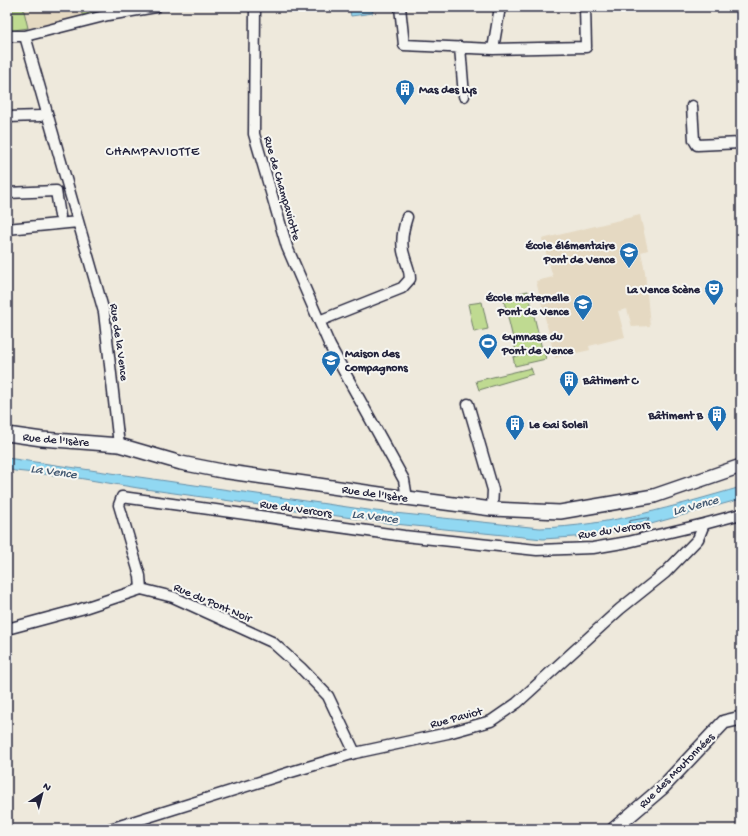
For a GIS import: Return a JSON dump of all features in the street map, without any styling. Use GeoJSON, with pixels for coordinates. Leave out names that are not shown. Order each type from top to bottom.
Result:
{"type":"FeatureCollection","features":[{"type":"Feature","properties":{"kind":"street"},"geometry":{"type":"LineString","coordinates":[[7,36],[25,36],[108,15],[156,7]]}},
{"type":"Feature","properties":{"kind":"street","name":"Rue de Champaviotte"},"geometry":{"type":"LineString","coordinates":[[255,7],[254,134],[287,247],[337,358],[404,480],[407,498]]}},
{"type":"Feature","properties":{"kind":"street"},"geometry":{"type":"LineString","coordinates":[[400,7],[404,45],[494,49],[586,47],[585,7]]}},
{"type":"Feature","properties":{"kind":"street"},"geometry":{"type":"LineString","coordinates":[[494,49],[500,7]]}},
{"type":"Feature","properties":{"kind":"street","name":"Rue de la Vence"},"geometry":{"type":"LineString","coordinates":[[25,36],[104,312],[119,444]]}},
{"type":"Feature","properties":{"kind":"street"},"geometry":{"type":"LineString","coordinates":[[460,47],[464,96]]}},
{"type":"Feature","properties":{"kind":"street"},"geometry":{"type":"LineString","coordinates":[[692,106],[694,140],[697,145],[741,143]]}},
{"type":"Feature","properties":{"kind":"street"},"geometry":{"type":"LineString","coordinates":[[7,117],[40,116]]}},
{"type":"Feature","properties":{"kind":"street"},"geometry":{"type":"LineString","coordinates":[[7,193],[56,191],[60,216]]}},
{"type":"Feature","properties":{"kind":"street"},"geometry":{"type":"LineString","coordinates":[[320,321],[402,288],[410,279],[410,268],[403,250],[403,228],[407,217]]}},
{"type":"Feature","properties":{"kind":"street"},"geometry":{"type":"LineString","coordinates":[[7,229],[78,222]]}},
{"type":"Feature","properties":{"kind":"street"},"geometry":{"type":"LineString","coordinates":[[468,404],[492,490],[492,509]]}},
{"type":"Feature","properties":{"kind":"street","name":"Rue de l'Isère"},"geometry":{"type":"LineString","coordinates":[[7,434],[42,439],[119,444],[181,463],[222,471],[407,498],[492,509],[560,512],[654,496],[741,466]]}},
{"type":"Feature","properties":{"kind":"street","name":"Rue du Vercors"},"geometry":{"type":"LineString","coordinates":[[141,589],[140,576],[119,505],[122,497],[419,538],[537,550],[593,548],[628,542],[704,524]]}},
{"type":"Feature","properties":{"kind":"street"},"geometry":{"type":"LineString","coordinates":[[704,524],[741,514]]}},
{"type":"Feature","properties":{"kind":"street","name":"Rue Paviot"},"geometry":{"type":"LineString","coordinates":[[110,829],[355,753],[448,733],[491,721],[517,702],[620,609],[665,573],[698,539],[704,524]]}},
{"type":"Feature","properties":{"kind":"street"},"geometry":{"type":"LineString","coordinates":[[7,629],[81,610],[141,589]]}},
{"type":"Feature","properties":{"kind":"street","name":"Rue du Pont Noir"},"geometry":{"type":"LineString","coordinates":[[141,589],[173,597],[272,642],[301,668],[328,696],[355,753]]}},
{"type":"Feature","properties":{"kind":"street","name":"Rue des Moutonnées"},"geometry":{"type":"LineString","coordinates":[[614,829],[662,788],[724,722],[741,718]]}},
{"type":"Feature","properties":{"kind":"shaded area"},"geometry":{"type":"Polygon","coordinates":[[[7,7],[121,7],[22,30],[7,7]]]}},
{"type":"Feature","properties":{"kind":"shaded area"},"geometry":{"type":"Polygon","coordinates":[[[640,215],[648,250],[641,252],[645,272],[650,326],[632,327],[627,309],[618,311],[625,337],[589,346],[590,350],[555,358],[536,281],[553,277],[542,239],[640,215]]]}},
{"type":"Feature","properties":{"kind":"green space"},"geometry":{"type":"Polygon","coordinates":[[[7,7],[23,7],[28,28],[7,31],[7,7]]]}},
{"type":"Feature","properties":{"kind":"green space"},"geometry":{"type":"Polygon","coordinates":[[[81,7],[121,7],[82,15],[81,7]]]}},
{"type":"Feature","properties":{"kind":"green space"},"geometry":{"type":"Polygon","coordinates":[[[528,291],[542,349],[517,355],[503,297],[528,291]]]}},
{"type":"Feature","properties":{"kind":"green space"},"geometry":{"type":"Polygon","coordinates":[[[482,302],[488,329],[474,332],[468,304],[482,302]]]}},
{"type":"Feature","properties":{"kind":"green space"},"geometry":{"type":"Polygon","coordinates":[[[544,350],[546,359],[515,366],[513,357],[544,350]]]}},
{"type":"Feature","properties":{"kind":"green space"},"geometry":{"type":"Polygon","coordinates":[[[531,368],[533,374],[479,390],[476,381],[531,368]]]}},
{"type":"Feature","properties":{"kind":"water"},"geometry":{"type":"Polygon","coordinates":[[[349,7],[372,7],[373,13],[351,16],[349,7]]]}},
{"type":"Feature","properties":{"kind":"water","name":"La Vence"},"geometry":{"type":"Polygon","coordinates":[[[7,458],[375,511],[540,528],[591,523],[642,514],[741,487],[741,499],[633,529],[589,536],[543,539],[395,524],[138,488],[72,477],[15,471],[7,469],[7,458]]]}},
{"type":"Feature","properties":{"kind":"place","name":"Mas des Lys"},"geometry":{"type":"Point","coordinates":[405,106]}},
{"type":"Feature","properties":{"kind":"place","name":"École élémentaire Pont de Vence"},"geometry":{"type":"Point","coordinates":[629,269]}},
{"type":"Feature","properties":{"kind":"place","name":"La Vence Scène"},"geometry":{"type":"Point","coordinates":[714,306]}},
{"type":"Feature","properties":{"kind":"place","name":"École maternelle Pont de Vence"},"geometry":{"type":"Point","coordinates":[583,321]}},
{"type":"Feature","properties":{"kind":"place","name":"Gymnase du Pont de Vence"},"geometry":{"type":"Point","coordinates":[488,360]}},
{"type":"Feature","properties":{"kind":"place","name":"Maison des Compagnons"},"geometry":{"type":"Point","coordinates":[331,377]}},
{"type":"Feature","properties":{"kind":"place","name":"Bâtiment C"},"geometry":{"type":"Point","coordinates":[569,397]}},
{"type":"Feature","properties":{"kind":"place","name":"Bâtiment B"},"geometry":{"type":"Point","coordinates":[717,432]}},
{"type":"Feature","properties":{"kind":"place","name":"Le Gai Soleil"},"geometry":{"type":"Point","coordinates":[515,441]}},
{"type":"Feature","properties":{"kind":"district","name":"CHAMPAVIOTTE"},"geometry":{"type":"Point","coordinates":[153,150]}}]}
